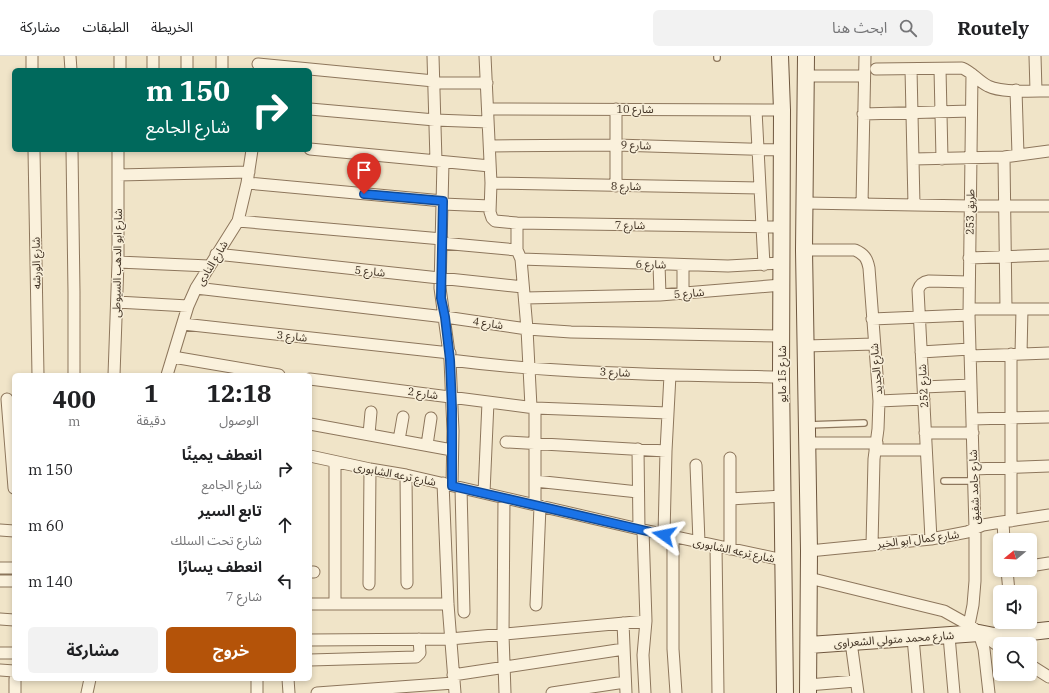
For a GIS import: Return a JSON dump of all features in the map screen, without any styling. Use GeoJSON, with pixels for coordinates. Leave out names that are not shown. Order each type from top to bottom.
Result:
{"type":"FeatureCollection","features":[{"type":"Feature","properties":{"kind":"main road","name":"شارع 15 مايو"},"geometry":{"type":"LineString","coordinates":[[780,56],[782,110],[781,377],[785,693]]}},
{"type":"Feature","properties":{"kind":"main road"},"geometry":{"type":"LineString","coordinates":[[806,56],[804,250],[809,551],[808,689]]}},
{"type":"Feature","properties":{"kind":"main road","name":"شارع محمد متولي الشعراوى"},"geometry":{"type":"LineString","coordinates":[[1037,622],[1049,621]]}},
{"type":"Feature","properties":{"kind":"main road","name":"شارع محمد متولي الشعراوى"},"geometry":{"type":"LineString","coordinates":[[809,645],[949,636],[974,629],[993,629]]}},
{"type":"Feature","properties":{"kind":"main road","name":"شارع محمد متولي الشعراوى"},"geometry":{"type":"LineString","coordinates":[[974,629],[994,636],[1049,630]]}},
{"type":"Feature","properties":{"kind":"street"},"geometry":{"type":"LineString","coordinates":[[32,56],[32,68]]}},
{"type":"Feature","properties":{"kind":"street"},"geometry":{"type":"LineString","coordinates":[[70,56],[71,68]]}},
{"type":"Feature","properties":{"kind":"street"},"geometry":{"type":"LineString","coordinates":[[120,56],[120,68]]}},
{"type":"Feature","properties":{"kind":"street"},"geometry":{"type":"LineString","coordinates":[[153,56],[154,68]]}},
{"type":"Feature","properties":{"kind":"street"},"geometry":{"type":"LineString","coordinates":[[186,56],[187,68]]}},
{"type":"Feature","properties":{"kind":"street"},"geometry":{"type":"LineString","coordinates":[[222,56],[222,68]]}},
{"type":"Feature","properties":{"kind":"street"},"geometry":{"type":"LineString","coordinates":[[433,56],[435,120],[443,203],[440,278],[441,298],[450,356],[452,397],[452,486],[448,604],[454,684]]}},
{"type":"Feature","properties":{"kind":"street"},"geometry":{"type":"LineString","coordinates":[[118,175],[248,177],[443,203],[490,206],[490,146],[485,56]]}},
{"type":"Feature","properties":{"kind":"street"},"geometry":{"type":"LineString","coordinates":[[862,204],[864,56]]}},
{"type":"Feature","properties":{"kind":"street"},"geometry":{"type":"LineString","coordinates":[[1035,56],[1036,91]]}},
{"type":"Feature","properties":{"kind":"street"},"geometry":{"type":"LineString","coordinates":[[259,63],[305,68]]}},
{"type":"Feature","properties":{"kind":"street"},"geometry":{"type":"LineString","coordinates":[[876,69],[962,68],[982,83],[993,88],[1049,91]]}},
{"type":"Feature","properties":{"kind":"street"},"geometry":{"type":"LineString","coordinates":[[312,69],[434,82],[487,83]]}},
{"type":"Feature","properties":{"kind":"street"},"geometry":{"type":"LineString","coordinates":[[912,69],[914,205]]}},
{"type":"Feature","properties":{"kind":"street"},"geometry":{"type":"LineString","coordinates":[[940,69],[942,159]]}},
{"type":"Feature","properties":{"kind":"street","name":"طريق 253"},"geometry":{"type":"LineString","coordinates":[[970,353],[969,258],[972,74]]}},
{"type":"Feature","properties":{"kind":"street"},"geometry":{"type":"LineString","coordinates":[[806,76],[864,76]]}},
{"type":"Feature","properties":{"kind":"street"},"geometry":{"type":"LineString","coordinates":[[1016,90],[1018,155]]}},
{"type":"Feature","properties":{"kind":"street"},"geometry":{"type":"LineString","coordinates":[[312,108],[435,120],[488,122]]}},
{"type":"Feature","properties":{"kind":"street","name":"شارع 10"},"geometry":{"type":"LineString","coordinates":[[488,109],[782,110]]}},
{"type":"Feature","properties":{"kind":"street"},"geometry":{"type":"LineString","coordinates":[[616,109],[616,186]]}},
{"type":"Feature","properties":{"kind":"street"},"geometry":{"type":"LineString","coordinates":[[756,110],[764,264]]}},
{"type":"Feature","properties":{"kind":"street"},"geometry":{"type":"LineString","coordinates":[[864,114],[971,111]]}},
{"type":"Feature","properties":{"kind":"street","name":"شارع 9"},"geometry":{"type":"LineString","coordinates":[[490,146],[616,145],[782,150]]}},
{"type":"Feature","properties":{"kind":"street"},"geometry":{"type":"LineString","coordinates":[[312,149],[490,166]]}},
{"type":"Feature","properties":{"kind":"street"},"geometry":{"type":"LineString","coordinates":[[913,159],[1004,157],[1049,151]]}},
{"type":"Feature","properties":{"kind":"street","name":"شارع الورشه"},"geometry":{"type":"LineString","coordinates":[[34,152],[38,373]]}},
{"type":"Feature","properties":{"kind":"street"},"geometry":{"type":"LineString","coordinates":[[72,152],[74,373]]}},
{"type":"Feature","properties":{"kind":"street","name":"شارع ابو الدهب السيوطى"},"geometry":{"type":"LineString","coordinates":[[114,373],[118,262],[118,152]]}},
{"type":"Feature","properties":{"kind":"street","name":"شارع النادى"},"geometry":{"type":"LineString","coordinates":[[168,373],[188,306],[196,288],[238,221],[248,177],[252,152]]}},
{"type":"Feature","properties":{"kind":"street"},"geometry":{"type":"LineString","coordinates":[[1004,157],[1006,309]]}},
{"type":"Feature","properties":{"kind":"street","name":"شارع 8"},"geometry":{"type":"LineString","coordinates":[[491,183],[760,188]]}},
{"type":"Feature","properties":{"kind":"street"},"geometry":{"type":"LineString","coordinates":[[805,203],[1049,206]]}},
{"type":"Feature","properties":{"kind":"street","name":"شارع 7"},"geometry":{"type":"LineString","coordinates":[[490,206],[492,218],[495,221],[517,223],[762,228],[782,227]]}},
{"type":"Feature","properties":{"kind":"street","name":"شارع 6"},"geometry":{"type":"LineString","coordinates":[[238,221],[442,241],[519,255],[683,265],[728,266],[782,263]]}},
{"type":"Feature","properties":{"kind":"street"},"geometry":{"type":"LineString","coordinates":[[517,223],[519,255],[528,329],[529,368],[535,444],[537,506],[536,605]]}},
{"type":"Feature","properties":{"kind":"street","name":"شارع الجديد"},"geometry":{"type":"LineString","coordinates":[[804,250],[855,250],[862,254],[867,260],[869,268],[879,401],[874,459],[872,545]]}},
{"type":"Feature","properties":{"kind":"street","name":"شارع 5"},"geometry":{"type":"LineString","coordinates":[[216,254],[440,278],[524,293],[660,295],[782,285]]}},
{"type":"Feature","properties":{"kind":"street"},"geometry":{"type":"LineString","coordinates":[[969,258],[1049,255]]}},
{"type":"Feature","properties":{"kind":"street"},"geometry":{"type":"LineString","coordinates":[[118,262],[209,266]]}},
{"type":"Feature","properties":{"kind":"street"},"geometry":{"type":"LineString","coordinates":[[659,264],[660,295]]}},
{"type":"Feature","properties":{"kind":"street"},"geometry":{"type":"LineString","coordinates":[[683,265],[683,294]]}},
{"type":"Feature","properties":{"kind":"street","name":"شارع 252"},"geometry":{"type":"LineString","coordinates":[[931,539],[918,290],[920,285],[924,282],[969,282]]}},
{"type":"Feature","properties":{"kind":"street","name":"شارع 4"},"geometry":{"type":"LineString","coordinates":[[196,288],[445,317],[528,329],[571,332],[782,336]]}},
{"type":"Feature","properties":{"kind":"street"},"geometry":{"type":"LineString","coordinates":[[116,302],[188,306]]}},
{"type":"Feature","properties":{"kind":"street"},"geometry":{"type":"LineString","coordinates":[[872,319],[919,317],[1006,309],[1049,309]]}},
{"type":"Feature","properties":{"kind":"street"},"geometry":{"type":"LineString","coordinates":[[1005,533],[1011,468],[1011,418],[1016,354],[1022,309]]}},
{"type":"Feature","properties":{"kind":"street","name":"شارع 3"},"geometry":{"type":"LineString","coordinates":[[183,324],[450,356],[529,368],[670,375],[781,377]]}},
{"type":"Feature","properties":{"kind":"street"},"geometry":{"type":"LineString","coordinates":[[806,346],[874,344]]}},
{"type":"Feature","properties":{"kind":"street"},"geometry":{"type":"LineString","coordinates":[[921,352],[1016,354],[1049,353]]}},
{"type":"Feature","properties":{"kind":"street","name":"شارع حامد شفيق"},"geometry":{"type":"LineString","coordinates":[[970,353],[975,529],[975,581],[973,606],[974,629]]}},
{"type":"Feature","properties":{"kind":"street"},"geometry":{"type":"LineString","coordinates":[[173,357],[267,373]]}},
{"type":"Feature","properties":{"kind":"street"},"geometry":{"type":"LineString","coordinates":[[670,375],[666,451],[676,693]]}},
{"type":"Feature","properties":{"kind":"street","name":"شارع 2"},"geometry":{"type":"LineString","coordinates":[[312,379],[533,408],[668,413]]}},
{"type":"Feature","properties":{"kind":"street"},"geometry":{"type":"LineString","coordinates":[[923,387],[971,384]]}},
{"type":"Feature","properties":{"kind":"street"},"geometry":{"type":"LineString","coordinates":[[7,399],[12,452]]}},
{"type":"Feature","properties":{"kind":"street"},"geometry":{"type":"LineString","coordinates":[[879,401],[924,399]]}},
{"type":"Feature","properties":{"kind":"street"},"geometry":{"type":"LineString","coordinates":[[484,493],[488,402]]}},
{"type":"Feature","properties":{"kind":"street"},"geometry":{"type":"LineString","coordinates":[[369,434],[371,412]]}},
{"type":"Feature","properties":{"kind":"street"},"geometry":{"type":"LineString","coordinates":[[399,440],[402,416]]}},
{"type":"Feature","properties":{"kind":"street"},"geometry":{"type":"LineString","coordinates":[[972,419],[1049,417]]}},
{"type":"Feature","properties":{"kind":"street"},"geometry":{"type":"LineString","coordinates":[[427,445],[431,418]]}},
{"type":"Feature","properties":{"kind":"street"},"geometry":{"type":"LineString","coordinates":[[312,424],[452,450]]}},
{"type":"Feature","properties":{"kind":"street"},"geometry":{"type":"LineString","coordinates":[[925,433],[972,433]]}},
{"type":"Feature","properties":{"kind":"street"},"geometry":{"type":"LineString","coordinates":[[506,442],[666,451]]}},
{"type":"Feature","properties":{"kind":"street"},"geometry":{"type":"LineString","coordinates":[[807,443],[926,450]]}},
{"type":"Feature","properties":{"kind":"street"},"geometry":{"type":"LineString","coordinates":[[638,449],[638,492],[646,621],[643,655],[645,693]]}},
{"type":"Feature","properties":{"kind":"street","name":"شارع ترعه الشابورى"},"geometry":{"type":"LineString","coordinates":[[312,456],[406,475],[641,530],[784,560]]}},
{"type":"Feature","properties":{"kind":"street"},"geometry":{"type":"LineString","coordinates":[[730,458],[730,549]]}},
{"type":"Feature","properties":{"kind":"street"},"geometry":{"type":"LineString","coordinates":[[335,462],[335,604]]}},
{"type":"Feature","properties":{"kind":"street"},"geometry":{"type":"LineString","coordinates":[[696,465],[700,542]]}},
{"type":"Feature","properties":{"kind":"street"},"geometry":{"type":"LineString","coordinates":[[974,469],[1049,466]]}},
{"type":"Feature","properties":{"kind":"street"},"geometry":{"type":"LineString","coordinates":[[369,584],[370,469]]}},
{"type":"Feature","properties":{"kind":"street"},"geometry":{"type":"LineString","coordinates":[[406,475],[407,583]]}},
{"type":"Feature","properties":{"kind":"street"},"geometry":{"type":"LineString","coordinates":[[535,480],[638,492]]}},
{"type":"Feature","properties":{"kind":"street"},"geometry":{"type":"LineString","coordinates":[[452,486],[464,612]]}},
{"type":"Feature","properties":{"kind":"street"},"geometry":{"type":"LineString","coordinates":[[730,499],[782,496]]}},
{"type":"Feature","properties":{"kind":"street"},"geometry":{"type":"LineString","coordinates":[[504,498],[503,635],[505,693]]}},
{"type":"Feature","properties":{"kind":"street","name":"شارع كمال ابو الخير"},"geometry":{"type":"LineString","coordinates":[[809,551],[931,539],[961,534],[983,526],[1049,514]]}},
{"type":"Feature","properties":{"kind":"street"},"geometry":{"type":"LineString","coordinates":[[0,530],[12,531]]}},
{"type":"Feature","properties":{"kind":"street"},"geometry":{"type":"LineString","coordinates":[[716,546],[718,693]]}},
{"type":"Feature","properties":{"kind":"street"},"geometry":{"type":"LineString","coordinates":[[1037,565],[1049,563]]}},
{"type":"Feature","properties":{"kind":"street"},"geometry":{"type":"LineString","coordinates":[[0,568],[12,568]]}},
{"type":"Feature","properties":{"kind":"street"},"geometry":{"type":"LineString","coordinates":[[809,578],[944,611],[993,641]]}},
{"type":"Feature","properties":{"kind":"street"},"geometry":{"type":"LineString","coordinates":[[0,581],[12,581]]}},
{"type":"Feature","properties":{"kind":"street"},"geometry":{"type":"LineString","coordinates":[[312,604],[448,604]]}},
{"type":"Feature","properties":{"kind":"street"},"geometry":{"type":"LineString","coordinates":[[0,620],[12,620]]}},
{"type":"Feature","properties":{"kind":"street"},"geometry":{"type":"LineString","coordinates":[[312,640],[450,639],[646,621]]}},
{"type":"Feature","properties":{"kind":"street"},"geometry":{"type":"LineString","coordinates":[[552,693],[625,687],[623,623]]}},
{"type":"Feature","properties":{"kind":"street"},"geometry":{"type":"LineString","coordinates":[[974,629],[984,649],[989,693]]}},
{"type":"Feature","properties":{"kind":"street"},"geometry":{"type":"LineString","coordinates":[[949,636],[954,693]]}},
{"type":"Feature","properties":{"kind":"street"},"geometry":{"type":"LineString","coordinates":[[913,638],[918,693]]}},
{"type":"Feature","properties":{"kind":"street"},"geometry":{"type":"LineString","coordinates":[[312,660],[416,657],[420,653],[419,639]]}},
{"type":"Feature","properties":{"kind":"street"},"geometry":{"type":"LineString","coordinates":[[851,642],[858,693]]}},
{"type":"Feature","properties":{"kind":"street"},"geometry":{"type":"LineString","coordinates":[[317,693],[423,689],[454,684],[504,668],[624,649]]}},
{"type":"Feature","properties":{"kind":"street"},"geometry":{"type":"LineString","coordinates":[[0,653],[12,653]]}},
{"type":"Feature","properties":{"kind":"street"},"geometry":{"type":"LineString","coordinates":[[1037,669],[1049,677]]}},
{"type":"Feature","properties":{"kind":"street"},"geometry":{"type":"LineString","coordinates":[[0,670],[12,670]]}},
{"type":"Feature","properties":{"kind":"street"},"geometry":{"type":"LineString","coordinates":[[15,693],[16,681]]}},
{"type":"Feature","properties":{"kind":"street"},"geometry":{"type":"LineString","coordinates":[[87,693],[90,681]]}},
{"type":"Feature","properties":{"kind":"street"},"geometry":{"type":"LineString","coordinates":[[257,681],[257,693]]}},
{"type":"Feature","properties":{"kind":"street"},"geometry":{"type":"LineString","coordinates":[[288,681],[290,693]]}},
{"type":"Feature","properties":{"kind":"street"},"geometry":{"type":"LineString","coordinates":[[808,689],[856,681]]}},
{"type":"Feature","properties":{"kind":"lane"},"geometry":{"type":"LineString","coordinates":[[807,425],[864,423]]}},
{"type":"Feature","properties":{"kind":"lane"},"geometry":{"type":"LineString","coordinates":[[944,481],[974,481]]}},
{"type":"Feature","properties":{"kind":"route"},"geometry":{"type":"LineString","coordinates":[[364,194],[443,201],[440,278],[442,308],[445,317],[450,360],[453,432],[452,486],[664,535]]}}]}
